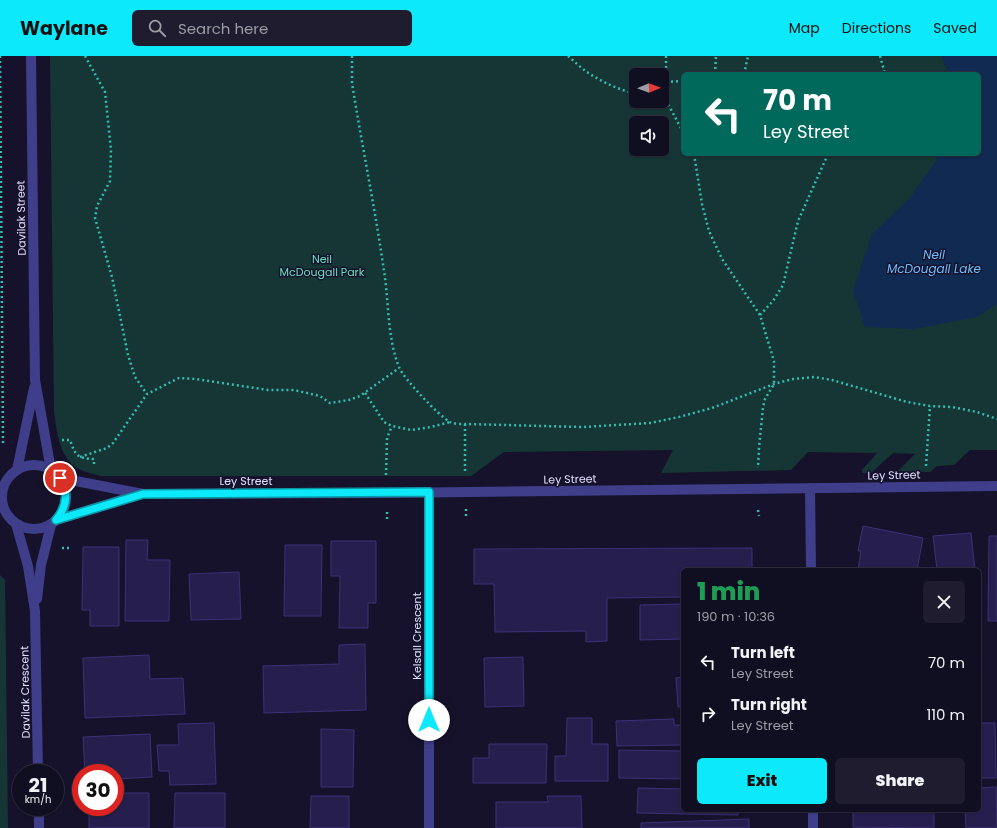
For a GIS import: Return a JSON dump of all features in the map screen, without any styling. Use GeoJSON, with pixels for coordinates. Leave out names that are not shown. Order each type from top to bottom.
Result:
{"type":"FeatureCollection","features":[{"type":"Feature","properties":{"kind":"street","name":"Davilak Street"},"geometry":{"type":"LineString","coordinates":[[31,56],[35,380],[51,470]]}},
{"type":"Feature","properties":{"kind":"street","name":"Davilak Street"},"geometry":{"type":"LineString","coordinates":[[15,471],[35,380]]}},
{"type":"Feature","properties":{"kind":"street"},"geometry":{"type":"LineString","coordinates":[[0,477],[26,465],[36,465],[51,470],[60,478],[65,488],[66,498],[64,508],[54,522]]}},
{"type":"Feature","properties":{"kind":"street"},"geometry":{"type":"LineString","coordinates":[[13,522],[4,508],[2,496],[5,483],[15,471]]}},
{"type":"Feature","properties":{"kind":"street","name":"Ley Street"},"geometry":{"type":"LineString","coordinates":[[60,478],[143,494],[997,486]]}},
{"type":"Feature","properties":{"kind":"street"},"geometry":{"type":"LineString","coordinates":[[810,488],[811,568]]}},
{"type":"Feature","properties":{"kind":"street","name":"Kelsall Crescent"},"geometry":{"type":"LineString","coordinates":[[429,492],[429,828]]}},
{"type":"Feature","properties":{"kind":"street","name":"Ley Street"},"geometry":{"type":"LineString","coordinates":[[0,517],[30,529],[44,528],[54,522],[143,494]]}},
{"type":"Feature","properties":{"kind":"street","name":"Davilak Crescent"},"geometry":{"type":"LineString","coordinates":[[13,522],[28,566],[35,611],[38,764]]}},
{"type":"Feature","properties":{"kind":"street","name":"Davilak Crescent"},"geometry":{"type":"LineString","coordinates":[[35,611],[41,565],[54,522]]}},
{"type":"Feature","properties":{"kind":"street"},"geometry":{"type":"LineString","coordinates":[[813,812],[813,828]]}},
{"type":"Feature","properties":{"kind":"street"},"geometry":{"type":"LineString","coordinates":[[39,816],[39,828]]}},
{"type":"Feature","properties":{"kind":"path"},"geometry":{"type":"LineString","coordinates":[[0,56],[3,444]]}},
{"type":"Feature","properties":{"kind":"path"},"geometry":{"type":"LineString","coordinates":[[85,56],[105,92],[111,150],[110,181],[97,206],[95,218],[112,277],[132,369],[135,377],[147,394]]}},
{"type":"Feature","properties":{"kind":"path"},"geometry":{"type":"LineString","coordinates":[[352,56],[352,83],[385,273],[392,338],[399,368],[417,391],[435,410],[451,422]]}},
{"type":"Feature","properties":{"kind":"path"},"geometry":{"type":"LineString","coordinates":[[568,56],[588,73],[601,81],[629,92]]}},
{"type":"Feature","properties":{"kind":"path"},"geometry":{"type":"LineString","coordinates":[[666,56],[666,68]]}},
{"type":"Feature","properties":{"kind":"path"},"geometry":{"type":"LineString","coordinates":[[715,72],[716,56]]}},
{"type":"Feature","properties":{"kind":"path"},"geometry":{"type":"LineString","coordinates":[[744,72],[748,56]]}},
{"type":"Feature","properties":{"kind":"path"},"geometry":{"type":"LineString","coordinates":[[880,56],[884,72]]}},
{"type":"Feature","properties":{"kind":"path"},"geometry":{"type":"LineString","coordinates":[[669,82],[681,81]]}},
{"type":"Feature","properties":{"kind":"path"},"geometry":{"type":"LineString","coordinates":[[669,105],[681,128]]}},
{"type":"Feature","properties":{"kind":"path"},"geometry":{"type":"LineString","coordinates":[[694,156],[702,204],[709,231],[722,259],[760,315],[774,360],[774,384],[764,398],[758,468]]}},
{"type":"Feature","properties":{"kind":"path"},"geometry":{"type":"LineString","coordinates":[[760,315],[773,301],[783,285],[798,221],[827,156]]}},
{"type":"Feature","properties":{"kind":"path"},"geometry":{"type":"LineString","coordinates":[[80,457],[113,444],[147,394],[180,378],[196,378],[268,390],[294,390],[320,396],[330,403],[349,400],[366,393],[399,368]]}},
{"type":"Feature","properties":{"kind":"path"},"geometry":{"type":"LineString","coordinates":[[366,393],[384,422],[392,426],[411,430],[451,422],[465,424],[583,427],[650,423],[679,418],[712,408],[774,384],[793,379],[814,377],[832,380],[907,402],[930,406],[952,407],[997,418]]}},
{"type":"Feature","properties":{"kind":"path"},"geometry":{"type":"LineString","coordinates":[[926,466],[930,406]]}},
{"type":"Feature","properties":{"kind":"path"},"geometry":{"type":"LineString","coordinates":[[465,424],[465,474]]}},
{"type":"Feature","properties":{"kind":"path"},"geometry":{"type":"LineString","coordinates":[[386,475],[387,438],[392,426]]}},
{"type":"Feature","properties":{"kind":"path"},"geometry":{"type":"LineString","coordinates":[[62,440],[70,440],[76,454],[80,457],[85,459],[94,459],[95,472]]}},
{"type":"Feature","properties":{"kind":"path"},"geometry":{"type":"LineString","coordinates":[[466,508],[466,519]]}},
{"type":"Feature","properties":{"kind":"path"},"geometry":{"type":"LineString","coordinates":[[758,510],[759,516]]}},
{"type":"Feature","properties":{"kind":"path"},"geometry":{"type":"LineString","coordinates":[[387,511],[387,519]]}},
{"type":"Feature","properties":{"kind":"green space","name":"Neil McDougall Park"},"geometry":{"type":"Polygon","coordinates":[[[50,56],[997,56],[997,450],[970,450],[954,465],[937,466],[930,472],[898,471],[915,454],[893,453],[871,473],[862,473],[862,470],[877,453],[808,452],[791,470],[661,473],[673,450],[504,452],[471,476],[101,476],[75,467],[64,454],[58,437],[54,411],[50,56]]]}},
{"type":"Feature","properties":{"kind":"green space"},"geometry":{"type":"Polygon","coordinates":[[[0,575],[5,580],[8,828],[0,828],[0,575]]]}},
{"type":"Feature","properties":{"kind":"water","name":"Neil McDougall Lake"},"geometry":{"type":"Polygon","coordinates":[[[941,56],[997,56],[997,304],[977,317],[913,329],[865,327],[853,291],[872,234],[909,199],[935,162],[937,156],[981,156],[981,72],[948,72],[941,56]]]}},
{"type":"Feature","properties":{"kind":"building"},"geometry":{"type":"Polygon","coordinates":[[[863,526],[923,538],[917,568],[858,568],[861,551],[858,551],[863,526]]]}},
{"type":"Feature","properties":{"kind":"building"},"geometry":{"type":"Polygon","coordinates":[[[971,533],[975,568],[937,568],[933,536],[971,533]]]}},
{"type":"Feature","properties":{"kind":"building"},"geometry":{"type":"Polygon","coordinates":[[[989,536],[997,536],[997,621],[988,621],[989,536]]]}},
{"type":"Feature","properties":{"kind":"building"},"geometry":{"type":"Polygon","coordinates":[[[126,540],[148,540],[147,560],[170,560],[169,621],[125,621],[126,540]]]}},
{"type":"Feature","properties":{"kind":"building"},"geometry":{"type":"Polygon","coordinates":[[[331,541],[376,541],[376,603],[368,603],[368,628],[339,628],[340,576],[331,576],[331,541]]]}},
{"type":"Feature","properties":{"kind":"building"},"geometry":{"type":"Polygon","coordinates":[[[285,545],[322,545],[321,616],[284,616],[285,545]]]}},
{"type":"Feature","properties":{"kind":"building"},"geometry":{"type":"Polygon","coordinates":[[[83,547],[119,547],[119,626],[90,626],[90,610],[82,610],[83,547]]]}},
{"type":"Feature","properties":{"kind":"building"},"geometry":{"type":"Polygon","coordinates":[[[752,548],[752,568],[681,568],[681,597],[607,598],[607,641],[586,642],[586,631],[495,632],[494,584],[474,584],[474,549],[752,548]]]}},
{"type":"Feature","properties":{"kind":"building"},"geometry":{"type":"Polygon","coordinates":[[[239,572],[241,619],[191,620],[189,574],[239,572]]]}},
{"type":"Feature","properties":{"kind":"building"},"geometry":{"type":"Polygon","coordinates":[[[681,604],[681,639],[640,640],[640,605],[681,604]]]}},
{"type":"Feature","properties":{"kind":"building"},"geometry":{"type":"Polygon","coordinates":[[[365,644],[366,710],[264,713],[263,666],[339,664],[339,645],[365,644]]]}},
{"type":"Feature","properties":{"kind":"building"},"geometry":{"type":"Polygon","coordinates":[[[149,655],[150,679],[183,678],[185,714],[85,718],[83,658],[149,655]]]}},
{"type":"Feature","properties":{"kind":"building"},"geometry":{"type":"Polygon","coordinates":[[[523,657],[524,706],[485,707],[484,658],[523,657]]]}},
{"type":"Feature","properties":{"kind":"building"},"geometry":{"type":"Polygon","coordinates":[[[681,677],[681,706],[678,707],[676,678],[681,677]]]}},
{"type":"Feature","properties":{"kind":"building"},"geometry":{"type":"Polygon","coordinates":[[[567,718],[592,718],[592,744],[608,744],[608,781],[555,781],[555,756],[566,756],[567,718]]]}},
{"type":"Feature","properties":{"kind":"building"},"geometry":{"type":"Polygon","coordinates":[[[674,719],[674,725],[681,725],[681,745],[617,746],[616,721],[674,719]]]}},
{"type":"Feature","properties":{"kind":"building"},"geometry":{"type":"Polygon","coordinates":[[[214,723],[216,784],[170,785],[169,771],[159,771],[157,745],[179,745],[178,724],[214,723]]]}},
{"type":"Feature","properties":{"kind":"building"},"geometry":{"type":"Polygon","coordinates":[[[981,723],[995,723],[996,778],[981,778],[981,723]]]}},
{"type":"Feature","properties":{"kind":"building"},"geometry":{"type":"Polygon","coordinates":[[[321,729],[354,730],[353,787],[321,787],[321,729]]]}},
{"type":"Feature","properties":{"kind":"building"},"geometry":{"type":"Polygon","coordinates":[[[150,734],[152,777],[124,779],[124,764],[84,764],[83,737],[150,734]]]}},
{"type":"Feature","properties":{"kind":"building"},"geometry":{"type":"Polygon","coordinates":[[[489,744],[547,744],[546,783],[473,783],[473,758],[489,758],[489,744]]]}},
{"type":"Feature","properties":{"kind":"building"},"geometry":{"type":"Polygon","coordinates":[[[619,750],[681,751],[681,779],[619,778],[619,750]]]}},
{"type":"Feature","properties":{"kind":"building"},"geometry":{"type":"Polygon","coordinates":[[[996,787],[997,828],[966,828],[965,812],[981,812],[981,788],[996,787]]]}},
{"type":"Feature","properties":{"kind":"building"},"geometry":{"type":"Polygon","coordinates":[[[638,788],[681,789],[681,812],[738,812],[738,815],[637,813],[638,788]]]}},
{"type":"Feature","properties":{"kind":"building"},"geometry":{"type":"Polygon","coordinates":[[[124,793],[149,793],[149,828],[89,828],[89,816],[124,816],[124,793]]]}},
{"type":"Feature","properties":{"kind":"building"},"geometry":{"type":"Polygon","coordinates":[[[175,793],[225,793],[225,828],[174,828],[175,793]]]}},
{"type":"Feature","properties":{"kind":"building"},"geometry":{"type":"Polygon","coordinates":[[[311,796],[349,796],[349,828],[310,828],[311,796]]]}},
{"type":"Feature","properties":{"kind":"building"},"geometry":{"type":"Polygon","coordinates":[[[547,796],[581,796],[582,828],[496,828],[496,802],[548,802],[547,796]]]}},
{"type":"Feature","properties":{"kind":"building"},"geometry":{"type":"Polygon","coordinates":[[[853,812],[934,812],[934,828],[853,827],[853,812]]]}},
{"type":"Feature","properties":{"kind":"building"},"geometry":{"type":"Polygon","coordinates":[[[749,819],[749,828],[641,828],[641,823],[749,819]]]}},
{"type":"Feature","properties":{"kind":"route"},"geometry":{"type":"LineString","coordinates":[[60,478],[65,488],[66,498],[61,515],[56,520],[143,494],[429,492],[429,720]]}}]}
